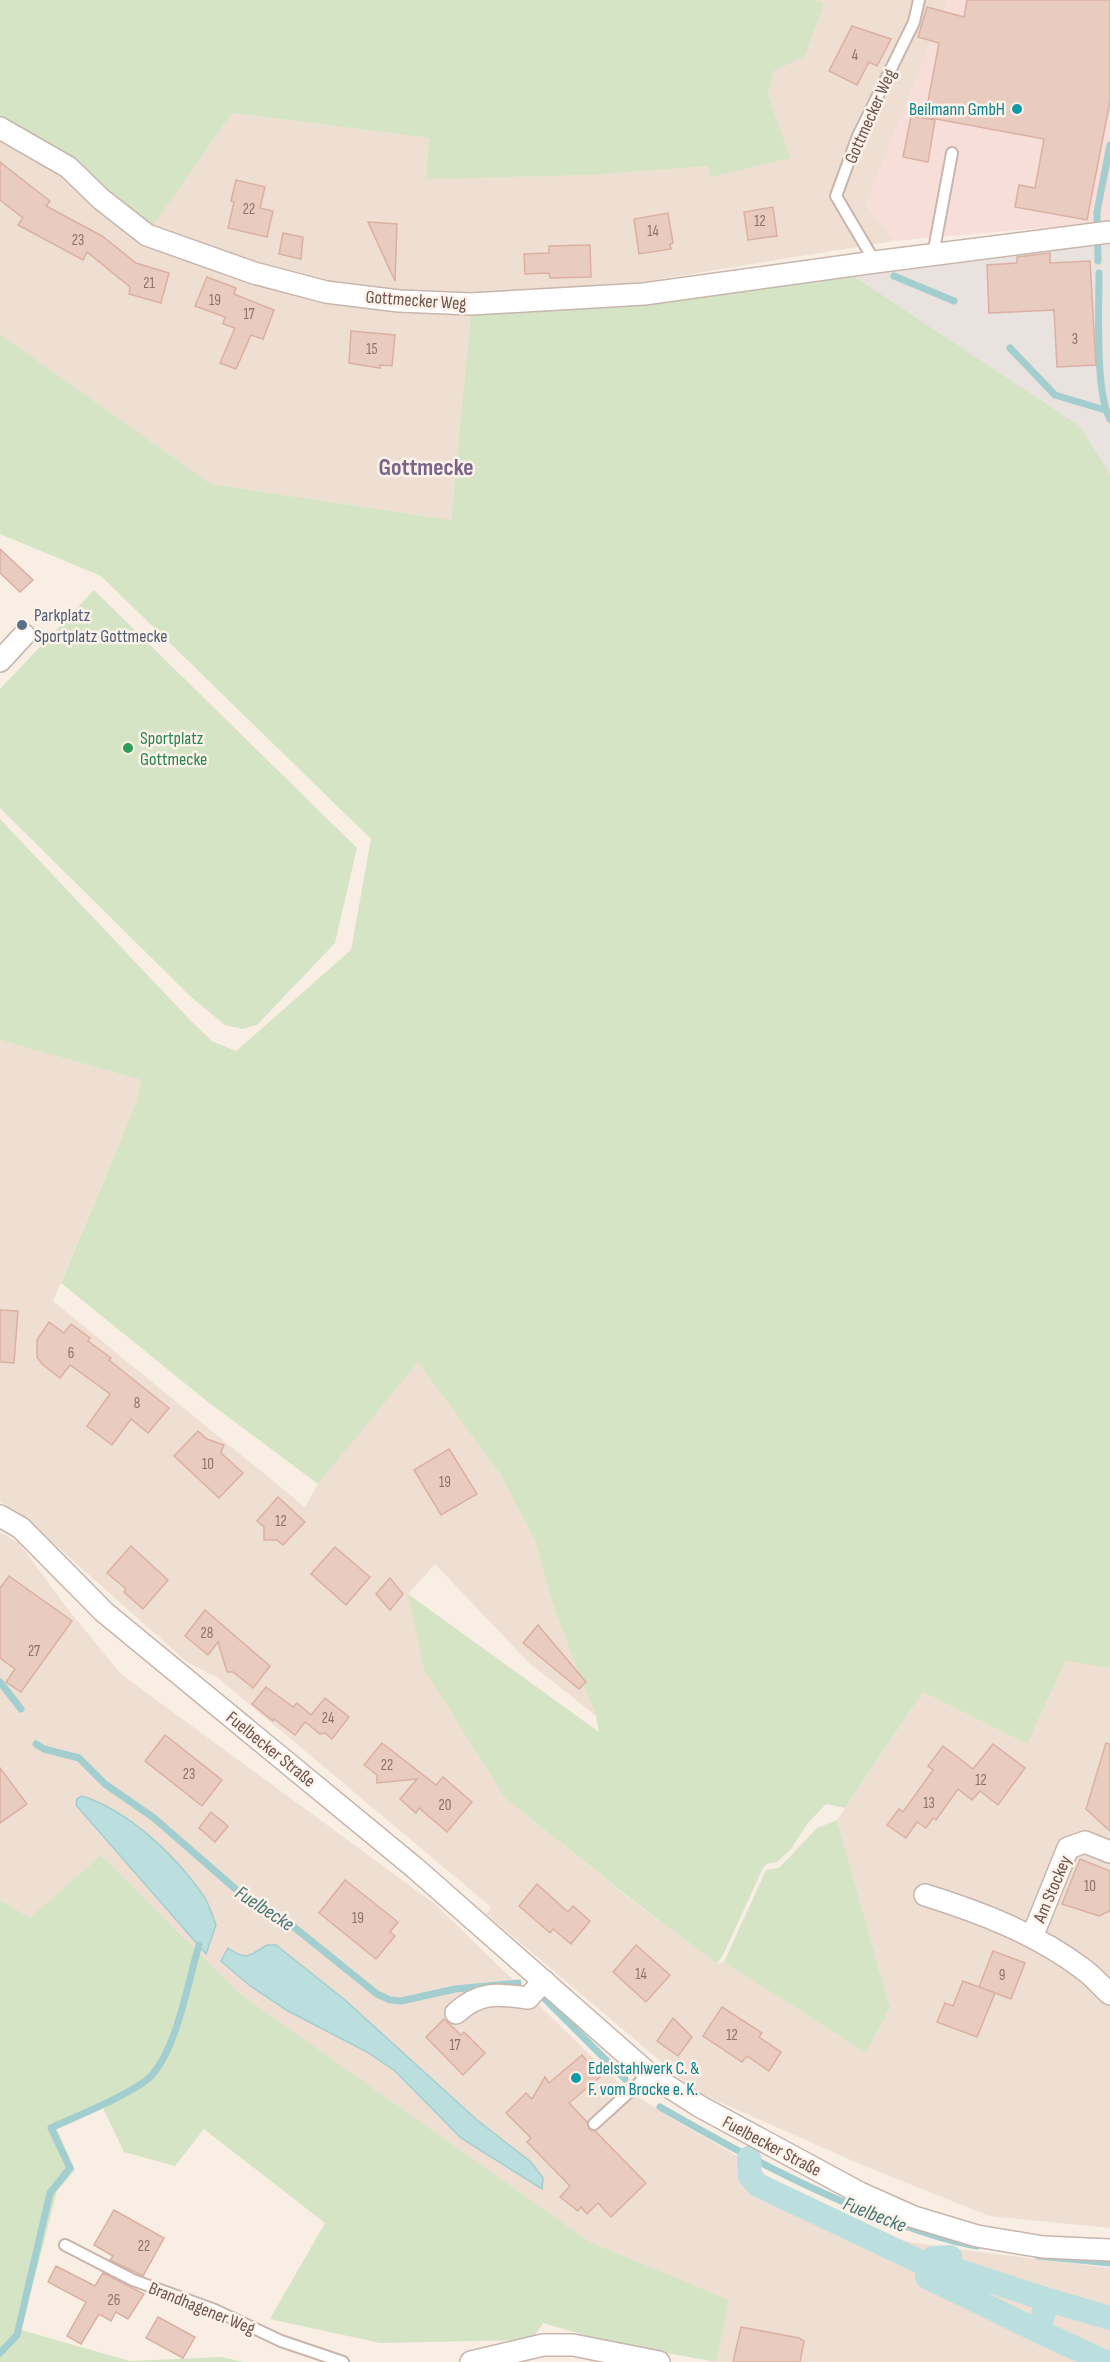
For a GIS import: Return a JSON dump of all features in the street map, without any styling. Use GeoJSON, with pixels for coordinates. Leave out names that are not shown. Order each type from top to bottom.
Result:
{"type":"FeatureCollection","features":[{"type":"Feature","properties":{"kind":"street","name":"Gottmecker Weg"},"geometry":{"type":"LineString","coordinates":[[0,128],[68,167],[102,199],[147,235],[254,273],[326,292],[399,301],[471,304],[644,294],[1110,232]]}},
{"type":"Feature","properties":{"kind":"street"},"geometry":{"type":"LineString","coordinates":[[0,661],[24,635]]}},
{"type":"Feature","properties":{"kind":"street","name":"Fuelbecker Straße"},"geometry":{"type":"LineString","coordinates":[[0,1516],[21,1528],[104,1612],[398,1854],[649,2074],[699,2106],[860,2193],[914,2217],[977,2236],[1043,2247],[1110,2250]]}},
{"type":"Feature","properties":{"kind":"street","name":"Am Stockey"},"geometry":{"type":"LineString","coordinates":[[1032,1937],[1068,1848],[1085,1842],[1110,1852]]}},
{"type":"Feature","properties":{"kind":"street","name":"Am Stockey"},"geometry":{"type":"LineString","coordinates":[[925,1894],[965,1908],[1032,1937],[1083,1969],[1110,1994]]}},
{"type":"Feature","properties":{"kind":"street"},"geometry":{"type":"LineString","coordinates":[[456,2013],[466,2003],[482,1996],[500,1994],[528,1998],[544,1981]]}},
{"type":"Feature","properties":{"kind":"street"},"geometry":{"type":"LineString","coordinates":[[471,2362],[543,2345],[573,2344],[659,2362]]}},
{"type":"Feature","properties":{"kind":"lane","name":"Gottmecker Weg"},"geometry":{"type":"LineString","coordinates":[[875,262],[836,196],[858,136],[914,22],[919,0]]}},
{"type":"Feature","properties":{"kind":"lane"},"geometry":{"type":"LineString","coordinates":[[933,255],[952,153]]}},
{"type":"Feature","properties":{"kind":"lane"},"geometry":{"type":"LineString","coordinates":[[594,2124],[649,2074]]}},
{"type":"Feature","properties":{"kind":"lane","name":"Brandhagener Weg"},"geometry":{"type":"LineString","coordinates":[[65,2245],[133,2280],[215,2310],[281,2341],[343,2362]]}},
{"type":"Feature","properties":{"kind":"shaded area"},"geometry":{"type":"Polygon","coordinates":[[[816,0],[948,0],[866,204],[894,241],[642,282],[468,294],[404,293],[329,283],[261,265],[151,229],[232,113],[429,138],[426,178],[593,175],[708,166],[710,176],[789,158],[768,94],[774,71],[824,3],[816,0]]]}},
{"type":"Feature","properties":{"kind":"shaded area"},"geometry":{"type":"Polygon","coordinates":[[[948,0],[1110,0],[1110,222],[894,241],[866,204],[948,0]]]}},
{"type":"Feature","properties":{"kind":"shaded area"},"geometry":{"type":"Polygon","coordinates":[[[0,136],[65,171],[99,202],[255,281],[471,312],[451,520],[211,484],[0,334],[0,136]]]}},
{"type":"Feature","properties":{"kind":"shaded area"},"geometry":{"type":"Polygon","coordinates":[[[1110,244],[1110,474],[1080,426],[855,277],[1110,244]]]}},
{"type":"Feature","properties":{"kind":"shaded area"},"geometry":{"type":"Polygon","coordinates":[[[0,1040],[141,1080],[136,1103],[53,1301],[305,1507],[318,1484],[418,1361],[502,1477],[535,1541],[555,1612],[596,1716],[529,1663],[435,1564],[408,1594],[505,1798],[635,1903],[717,1964],[724,1962],[866,2053],[890,2008],[837,1820],[923,1692],[1027,1744],[1066,1661],[1110,1668],[1110,2228],[989,2216],[862,2165],[697,2092],[486,1914],[491,1907],[218,1678],[187,1662],[18,1512],[0,1502],[0,1040]]]}},
{"type":"Feature","properties":{"kind":"shaded area"},"geometry":{"type":"Polygon","coordinates":[[[0,1532],[19,1543],[67,1608],[121,1674],[435,1904],[623,2087],[739,2157],[747,2189],[832,2231],[1110,2268],[1110,2362],[716,2362],[728,2300],[590,2242],[239,1993],[101,1855],[30,1919],[0,1900],[0,1532]]]}},
{"type":"Feature","properties":{"kind":"green space"},"geometry":{"type":"Polygon","coordinates":[[[0,0],[816,0],[824,3],[805,56],[774,71],[768,94],[790,158],[710,177],[708,166],[593,175],[426,179],[429,138],[232,113],[151,229],[31,133],[0,118],[0,0]]]}},
{"type":"Feature","properties":{"kind":"green space"},"geometry":{"type":"Polygon","coordinates":[[[855,277],[1080,426],[1110,474],[1110,1668],[1066,1661],[1027,1744],[923,1692],[845,1808],[826,1804],[807,1824],[791,1849],[777,1862],[767,1864],[763,1868],[717,1964],[636,1903],[505,1798],[424,1669],[408,1594],[599,1732],[596,1716],[555,1612],[535,1541],[502,1477],[418,1362],[318,1484],[208,1402],[61,1283],[136,1103],[141,1080],[0,1040],[0,819],[191,1021],[212,1041],[236,1051],[351,950],[371,839],[101,576],[0,534],[0,334],[211,484],[451,520],[471,312],[644,302],[855,277]]]}},
{"type":"Feature","properties":{"kind":"green space","name":"Sportplatz Gottmecke"},"geometry":{"type":"Polygon","coordinates":[[[94,590],[357,848],[335,943],[257,1025],[242,1029],[225,1025],[190,996],[0,808],[0,689],[94,590]]]}},
{"type":"Feature","properties":{"kind":"green space"},"geometry":{"type":"Polygon","coordinates":[[[837,1820],[890,2008],[866,2053],[724,1962],[766,1870],[779,1868],[817,1828],[837,1820]]]}},
{"type":"Feature","properties":{"kind":"green space"},"geometry":{"type":"Polygon","coordinates":[[[101,1855],[239,1993],[590,2242],[729,2300],[716,2362],[612,2343],[543,2323],[534,2337],[525,2340],[380,2343],[270,2319],[325,2223],[204,2129],[175,2166],[124,2152],[103,2108],[56,2127],[75,2170],[57,2191],[21,2330],[130,2361],[222,2357],[243,2362],[0,2362],[0,1900],[30,1918],[101,1855]]]}},
{"type":"Feature","properties":{"kind":"water"},"geometry":{"type":"Polygon","coordinates":[[[82,1796],[100,1803],[134,1823],[165,1850],[192,1880],[207,1902],[216,1925],[206,1954],[76,1805],[77,1799],[82,1796]]]}},
{"type":"Feature","properties":{"kind":"water"},"geometry":{"type":"Polygon","coordinates":[[[267,1945],[276,1945],[345,2000],[477,2120],[531,2162],[543,2178],[542,2189],[461,2138],[395,2071],[367,2052],[288,2011],[249,1985],[221,1961],[228,1948],[240,1955],[248,1956],[267,1945]]]}},
{"type":"Feature","properties":{"kind":"building","name":"Beilmann GmbH"},"geometry":{"type":"Polygon","coordinates":[[[967,0],[1110,0],[1110,101],[1087,220],[1015,207],[1019,185],[1035,188],[1044,139],[925,117],[939,43],[918,37],[927,7],[964,17],[967,0]]]}},
{"type":"Feature","properties":{"kind":"building"},"geometry":{"type":"Polygon","coordinates":[[[852,26],[891,39],[877,66],[869,62],[857,85],[829,71],[852,26]]]}},
{"type":"Feature","properties":{"kind":"building"},"geometry":{"type":"Polygon","coordinates":[[[911,116],[935,120],[928,162],[903,157],[911,116]]]}},
{"type":"Feature","properties":{"kind":"building"},"geometry":{"type":"Polygon","coordinates":[[[0,162],[50,201],[46,206],[102,236],[136,263],[169,273],[161,303],[129,294],[130,287],[87,252],[83,260],[18,225],[23,218],[0,200],[0,162]]]}},
{"type":"Feature","properties":{"kind":"building"},"geometry":{"type":"Polygon","coordinates":[[[236,180],[265,187],[260,208],[273,211],[267,237],[228,228],[236,180]]]}},
{"type":"Feature","properties":{"kind":"building"},"geometry":{"type":"Polygon","coordinates":[[[773,207],[777,236],[748,240],[744,212],[773,207]]]}},
{"type":"Feature","properties":{"kind":"building"},"geometry":{"type":"Polygon","coordinates":[[[668,213],[673,243],[670,244],[671,249],[639,254],[634,219],[668,213]]]}},
{"type":"Feature","properties":{"kind":"building"},"geometry":{"type":"Polygon","coordinates":[[[368,222],[397,224],[395,281],[368,222]]]}},
{"type":"Feature","properties":{"kind":"building"},"geometry":{"type":"Polygon","coordinates":[[[283,233],[303,237],[301,259],[279,254],[283,233]]]}},
{"type":"Feature","properties":{"kind":"building"},"geometry":{"type":"Polygon","coordinates":[[[590,245],[591,277],[550,278],[549,273],[525,274],[524,254],[549,253],[549,246],[590,245]]]}},
{"type":"Feature","properties":{"kind":"building"},"geometry":{"type":"Polygon","coordinates":[[[1050,253],[1050,263],[1090,261],[1096,365],[1057,367],[1054,310],[989,313],[987,265],[1017,263],[1017,257],[1050,253]]]}},
{"type":"Feature","properties":{"kind":"building"},"geometry":{"type":"Polygon","coordinates":[[[207,277],[236,288],[234,294],[274,310],[263,339],[251,335],[236,369],[220,363],[235,328],[223,324],[225,317],[195,306],[207,277]]]}},
{"type":"Feature","properties":{"kind":"building"},"geometry":{"type":"Polygon","coordinates":[[[351,331],[395,335],[392,366],[380,365],[380,368],[349,363],[351,331]]]}},
{"type":"Feature","properties":{"kind":"building"},"geometry":{"type":"Polygon","coordinates":[[[0,549],[33,580],[20,592],[0,573],[0,549]]]}},
{"type":"Feature","properties":{"kind":"building"},"geometry":{"type":"Polygon","coordinates":[[[0,1310],[18,1311],[14,1363],[0,1362],[0,1310]]]}},
{"type":"Feature","properties":{"kind":"building"},"geometry":{"type":"Polygon","coordinates":[[[49,1322],[64,1333],[71,1324],[90,1338],[88,1341],[111,1358],[109,1360],[169,1408],[148,1433],[131,1419],[112,1445],[87,1426],[110,1394],[70,1365],[60,1378],[42,1364],[37,1357],[37,1340],[49,1322]]]}},
{"type":"Feature","properties":{"kind":"building"},"geometry":{"type":"Polygon","coordinates":[[[198,1431],[207,1439],[224,1445],[221,1453],[243,1473],[219,1498],[174,1456],[198,1431]]]}},
{"type":"Feature","properties":{"kind":"building"},"geometry":{"type":"Polygon","coordinates":[[[449,1449],[477,1494],[441,1515],[414,1470],[449,1449]]]}},
{"type":"Feature","properties":{"kind":"building"},"geometry":{"type":"Polygon","coordinates":[[[278,1497],[305,1522],[283,1545],[277,1540],[264,1540],[264,1527],[257,1521],[278,1497]]]}},
{"type":"Feature","properties":{"kind":"building"},"geometry":{"type":"Polygon","coordinates":[[[131,1546],[168,1580],[143,1609],[124,1592],[126,1589],[107,1573],[131,1546]]]}},
{"type":"Feature","properties":{"kind":"building"},"geometry":{"type":"Polygon","coordinates":[[[335,1547],[370,1577],[346,1605],[311,1574],[335,1547]]]}},
{"type":"Feature","properties":{"kind":"building"},"geometry":{"type":"Polygon","coordinates":[[[9,1576],[72,1621],[21,1692],[6,1682],[15,1669],[0,1658],[0,1588],[9,1576]]]}},
{"type":"Feature","properties":{"kind":"building"},"geometry":{"type":"Polygon","coordinates":[[[390,1578],[403,1594],[390,1610],[376,1594],[390,1578]]]}},
{"type":"Feature","properties":{"kind":"building"},"geometry":{"type":"Polygon","coordinates":[[[205,1610],[270,1666],[253,1688],[233,1672],[227,1672],[218,1642],[208,1655],[185,1636],[205,1610]]]}},
{"type":"Feature","properties":{"kind":"building"},"geometry":{"type":"Polygon","coordinates":[[[538,1625],[586,1682],[579,1689],[523,1643],[538,1625]]]}},
{"type":"Feature","properties":{"kind":"building"},"geometry":{"type":"Polygon","coordinates":[[[266,1687],[293,1707],[297,1703],[311,1715],[325,1698],[349,1717],[332,1739],[325,1733],[320,1734],[305,1722],[295,1735],[252,1704],[266,1687]]]}},
{"type":"Feature","properties":{"kind":"building"},"geometry":{"type":"Polygon","coordinates":[[[165,1735],[222,1780],[202,1806],[145,1761],[165,1735]]]}},
{"type":"Feature","properties":{"kind":"building"},"geometry":{"type":"Polygon","coordinates":[[[382,1743],[436,1785],[443,1777],[472,1802],[447,1832],[419,1808],[416,1813],[400,1799],[417,1779],[377,1783],[377,1775],[364,1765],[382,1743]]]}},
{"type":"Feature","properties":{"kind":"building"},"geometry":{"type":"Polygon","coordinates":[[[1106,1743],[1110,1744],[1110,1831],[1086,1809],[1106,1743]]]}},
{"type":"Feature","properties":{"kind":"building"},"geometry":{"type":"Polygon","coordinates":[[[993,1744],[1025,1768],[998,1805],[980,1791],[972,1800],[958,1789],[936,1820],[933,1818],[926,1828],[917,1822],[906,1838],[887,1825],[899,1809],[903,1812],[933,1770],[928,1766],[943,1746],[973,1769],[993,1744]]]}},
{"type":"Feature","properties":{"kind":"building"},"geometry":{"type":"Polygon","coordinates":[[[0,1768],[27,1804],[0,1823],[0,1768]]]}},
{"type":"Feature","properties":{"kind":"building"},"geometry":{"type":"Polygon","coordinates":[[[211,1812],[228,1826],[215,1842],[199,1828],[211,1812]]]}},
{"type":"Feature","properties":{"kind":"building"},"geometry":{"type":"Polygon","coordinates":[[[1080,1859],[1110,1871],[1110,1911],[1099,1916],[1062,1904],[1080,1859]]]}},
{"type":"Feature","properties":{"kind":"building"},"geometry":{"type":"Polygon","coordinates":[[[345,1880],[398,1922],[390,1932],[395,1936],[376,1959],[319,1913],[345,1880]]]}},
{"type":"Feature","properties":{"kind":"building"},"geometry":{"type":"Polygon","coordinates":[[[537,1884],[568,1912],[573,1906],[590,1921],[571,1944],[553,1929],[550,1933],[519,1906],[537,1884]]]}},
{"type":"Feature","properties":{"kind":"building"},"geometry":{"type":"Polygon","coordinates":[[[636,1945],[670,1975],[646,2002],[613,1972],[636,1945]]]}},
{"type":"Feature","properties":{"kind":"building"},"geometry":{"type":"Polygon","coordinates":[[[993,1951],[1025,1963],[1011,1999],[979,1987],[993,1951]]]}},
{"type":"Feature","properties":{"kind":"building"},"geometry":{"type":"Polygon","coordinates":[[[963,1981],[995,1993],[977,2037],[937,2022],[945,2003],[953,2006],[963,1981]]]}},
{"type":"Feature","properties":{"kind":"building"},"geometry":{"type":"Polygon","coordinates":[[[722,2007],[762,2033],[759,2037],[781,2052],[769,2071],[747,2056],[742,2062],[703,2036],[722,2007]]]}},
{"type":"Feature","properties":{"kind":"building"},"geometry":{"type":"Polygon","coordinates":[[[673,2018],[692,2037],[678,2056],[657,2041],[673,2018]]]}},
{"type":"Feature","properties":{"kind":"building"},"geometry":{"type":"Polygon","coordinates":[[[444,2019],[461,2035],[464,2032],[485,2053],[463,2075],[426,2037],[444,2019]]]}},
{"type":"Feature","properties":{"kind":"building"},"geometry":{"type":"Polygon","coordinates":[[[582,2055],[600,2077],[569,2103],[587,2122],[589,2129],[595,2131],[646,2183],[611,2217],[598,2203],[587,2214],[581,2207],[578,2211],[560,2197],[570,2186],[527,2142],[531,2138],[506,2113],[526,2093],[532,2099],[545,2077],[549,2083],[582,2055]]]}},
{"type":"Feature","properties":{"kind":"building"},"geometry":{"type":"Polygon","coordinates":[[[114,2210],[164,2238],[143,2276],[110,2260],[113,2256],[94,2245],[114,2210]]]}},
{"type":"Feature","properties":{"kind":"building"},"geometry":{"type":"Polygon","coordinates":[[[56,2266],[95,2286],[103,2273],[144,2294],[128,2319],[116,2312],[111,2321],[99,2314],[81,2344],[67,2336],[86,2302],[48,2282],[56,2266]]]}},
{"type":"Feature","properties":{"kind":"building"},"geometry":{"type":"Polygon","coordinates":[[[158,2317],[195,2337],[183,2358],[146,2338],[158,2317]]]}},
{"type":"Feature","properties":{"kind":"building"},"geometry":{"type":"Polygon","coordinates":[[[741,2327],[799,2338],[804,2341],[800,2362],[733,2362],[741,2327]]]}},
{"type":"Feature","properties":{"kind":"waterway"},"geometry":{"type":"LineString","coordinates":[[1098,261],[1097,212],[1110,145]]}},
{"type":"Feature","properties":{"kind":"waterway"},"geometry":{"type":"LineString","coordinates":[[1099,273],[1100,370],[1105,407],[1110,419]]}},
{"type":"Feature","properties":{"kind":"waterway","name":"Gottmecke"},"geometry":{"type":"LineString","coordinates":[[894,276],[954,301]]}},
{"type":"Feature","properties":{"kind":"waterway","name":"Gottmecke"},"geometry":{"type":"LineString","coordinates":[[1010,348],[1055,395],[1105,410]]}},
{"type":"Feature","properties":{"kind":"waterway","name":"Fuelbecke"},"geometry":{"type":"LineString","coordinates":[[0,1682],[21,1709]]}},
{"type":"Feature","properties":{"kind":"waterway","name":"Fuelbecke"},"geometry":{"type":"LineString","coordinates":[[36,1744],[44,1749],[79,1758],[105,1784],[154,1818],[247,1899],[284,1919],[377,1994],[390,2000],[401,2001],[455,1989],[518,1983]]}},
{"type":"Feature","properties":{"kind":"waterway"},"geometry":{"type":"LineString","coordinates":[[0,2353],[17,2335],[50,2193],[70,2168],[51,2128],[120,2096],[152,2075],[161,2063],[175,2031],[199,1945]]}},
{"type":"Feature","properties":{"kind":"waterway","name":"Fuelbecke"},"geometry":{"type":"LineString","coordinates":[[541,1995],[625,2079]]}},
{"type":"Feature","properties":{"kind":"waterway","name":"Fuelbecke"},"geometry":{"type":"LineString","coordinates":[[660,2107],[803,2184],[915,2229],[977,2246]]}},
{"type":"Feature","properties":{"kind":"waterway"},"geometry":{"type":"LineString","coordinates":[[749,2158],[750,2176],[758,2185],[931,2267],[933,2258],[950,2257],[947,2267],[1048,2300],[1038,2331],[927,2277],[931,2267]]}},
{"type":"Feature","properties":{"kind":"waterway","name":"Fuelbecke"},"geometry":{"type":"LineString","coordinates":[[1038,2256],[1110,2263]]}},
{"type":"Feature","properties":{"kind":"waterway"},"geometry":{"type":"LineString","coordinates":[[1105,2362],[1038,2331],[1048,2300],[1110,2318]]}},
{"type":"Feature","properties":{"kind":"place","name":"Beilmann GmbH"},"geometry":{"type":"Point","coordinates":[1017,109]}},
{"type":"Feature","properties":{"kind":"place","name":"Parkplatz Sportplatz Gottmecke"},"geometry":{"type":"Point","coordinates":[22,625]}},
{"type":"Feature","properties":{"kind":"place","name":"Sportplatz Gottmecke"},"geometry":{"type":"Point","coordinates":[128,748]}},
{"type":"Feature","properties":{"kind":"place","name":"Edelstahlwerk C. & F. vom Brocke e. K."},"geometry":{"type":"Point","coordinates":[576,2078]}},
{"type":"Feature","properties":{"kind":"district","name":"Gottmecke"},"geometry":{"type":"Point","coordinates":[426,467]}}]}
